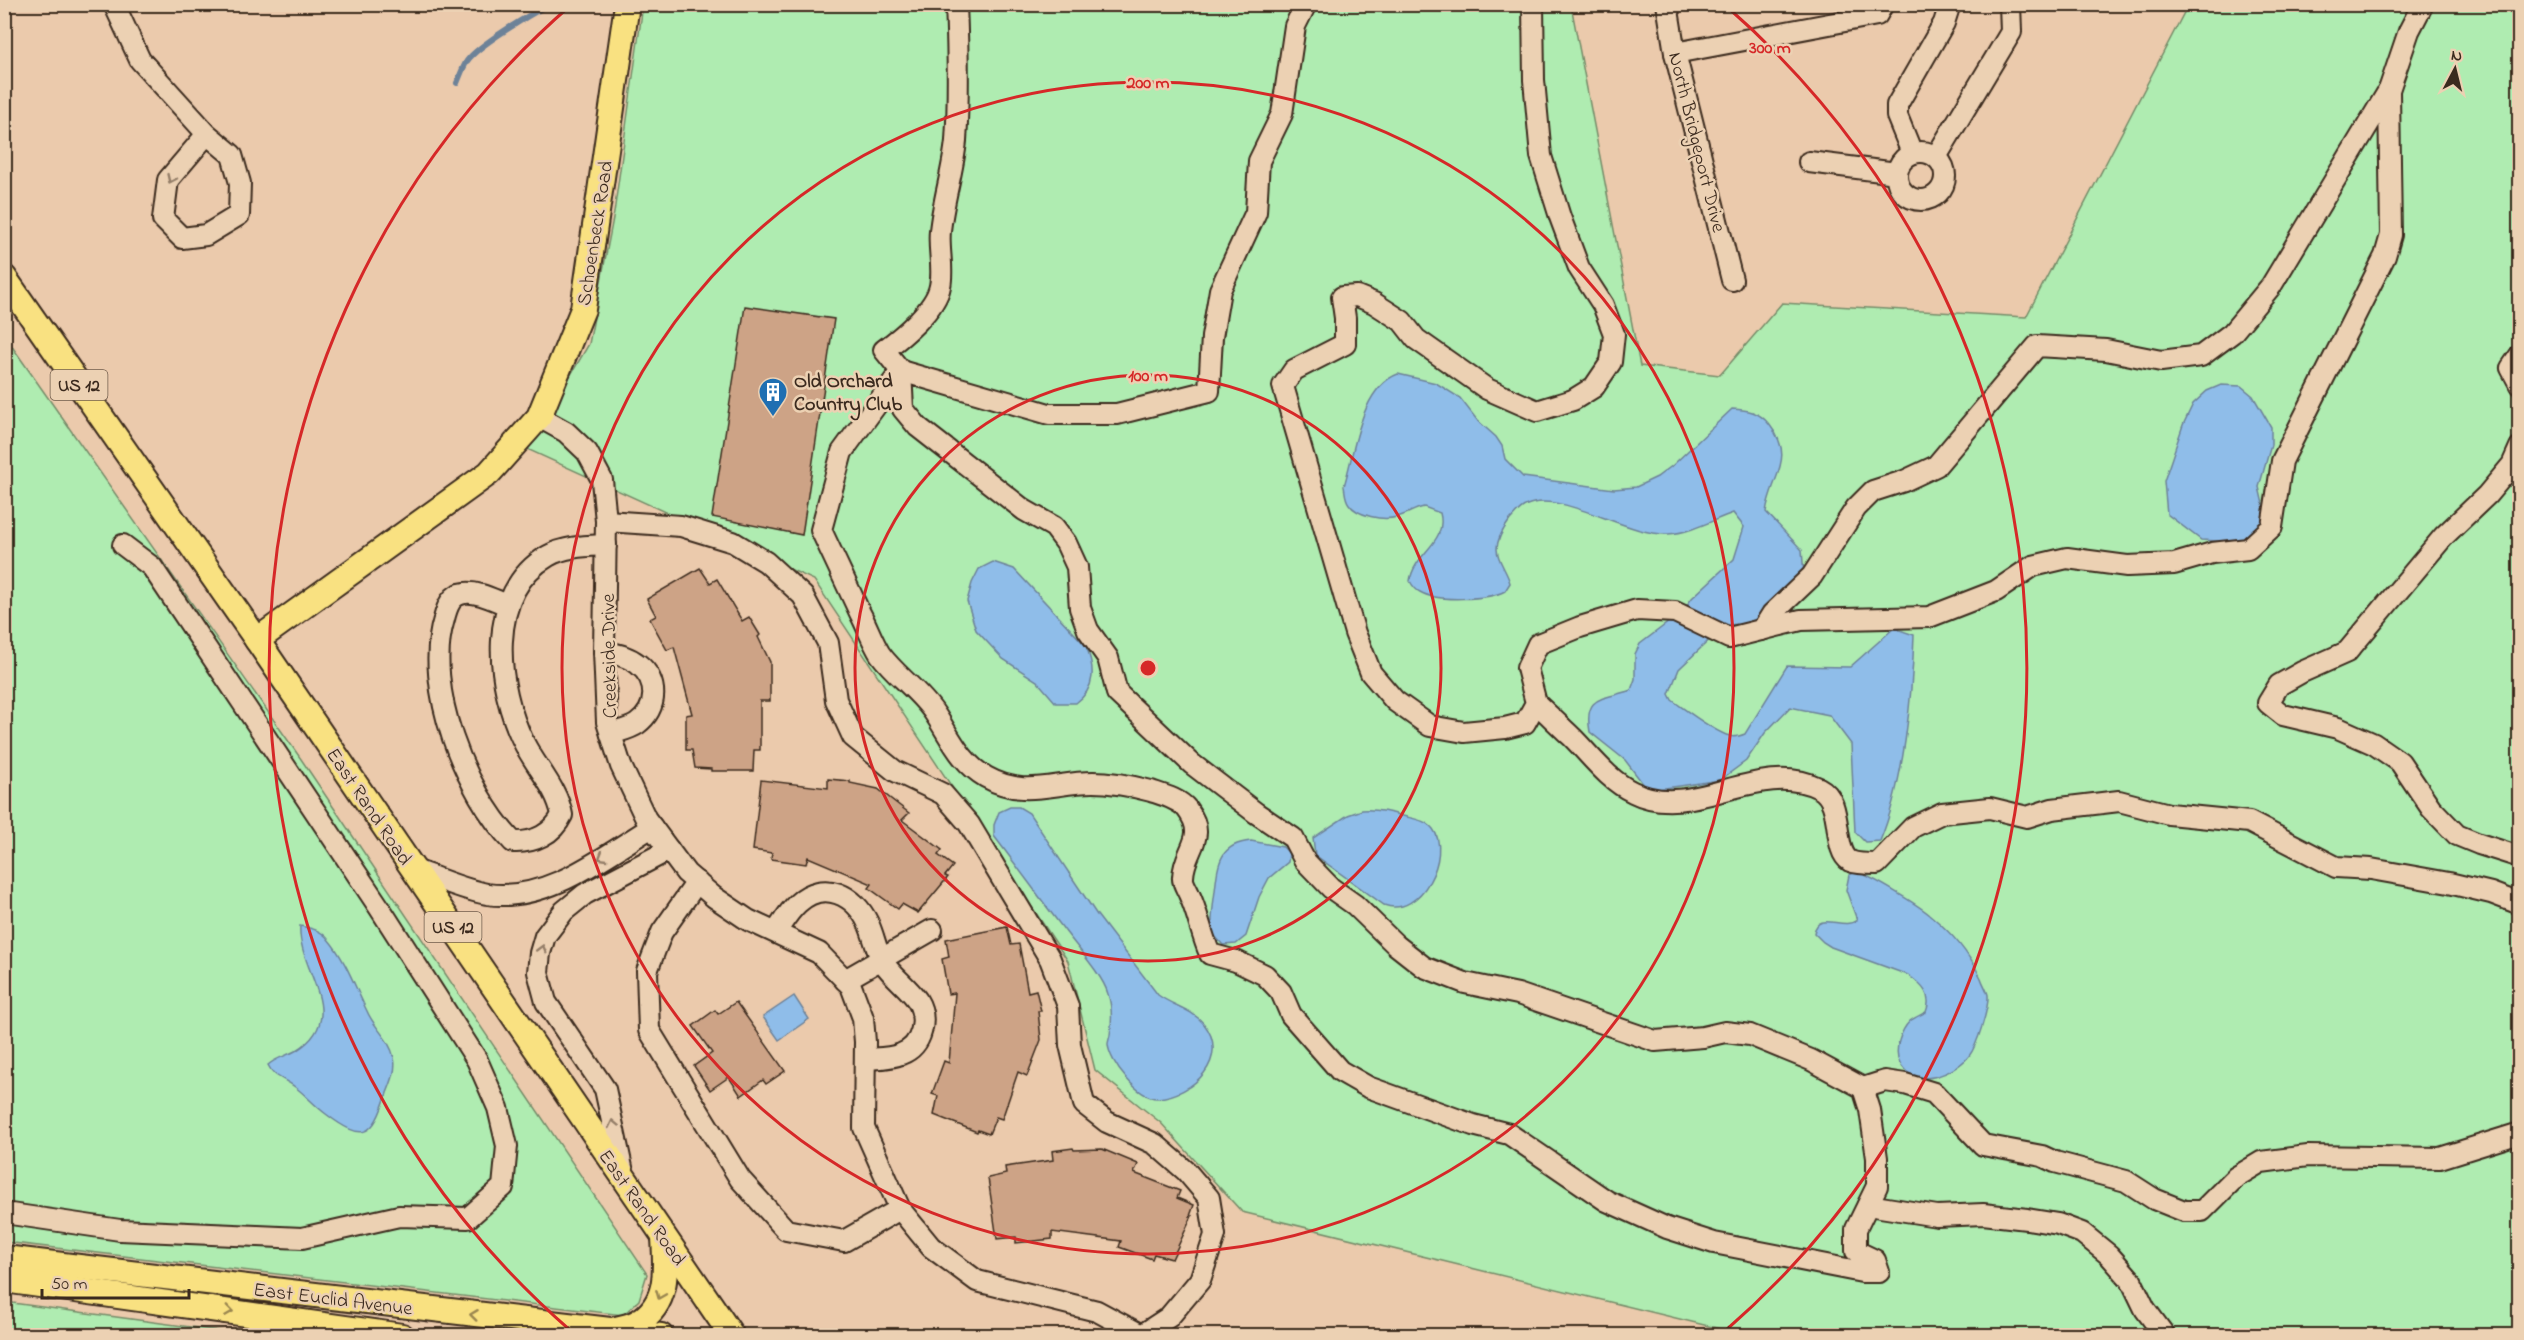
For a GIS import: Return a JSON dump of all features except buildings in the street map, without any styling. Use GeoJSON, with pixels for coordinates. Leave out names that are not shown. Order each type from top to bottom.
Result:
{"type":"FeatureCollection","features":[{"type":"Feature","properties":{"kind":"main road","name":"Schoenbeck Road"},"geometry":{"type":"LineString","coordinates":[[257,640],[489,473],[539,417],[584,309],[627,4]]}},
{"type":"Feature","properties":{"kind":"main road","name":"East Rand Road"},"geometry":{"type":"LineString","coordinates":[[4,278],[257,640],[732,1335]]}},
{"type":"Feature","properties":{"kind":"main road"},"geometry":{"type":"LineString","coordinates":[[612,1330],[638,1323],[654,1308],[662,1293],[666,1268],[664,1238]]}},
{"type":"Feature","properties":{"kind":"main road","name":"East Euclid Avenue"},"geometry":{"type":"LineString","coordinates":[[4,1258],[662,1335]]}},
{"type":"Feature","properties":{"kind":"main road","name":"East Euclid Avenue"},"geometry":{"type":"LineString","coordinates":[[4,1280],[402,1335]]}},
{"type":"Feature","properties":{"kind":"street"},"geometry":{"type":"LineString","coordinates":[[114,4],[140,60],[207,134],[232,155],[240,183],[239,215],[206,235],[182,237],[163,219],[168,180],[207,134]]}},
{"type":"Feature","properties":{"kind":"street"},"geometry":{"type":"LineString","coordinates":[[956,4],[958,56],[956,144],[945,190],[940,234],[940,287],[930,308],[899,339],[884,350],[901,371],[1049,414],[1117,414],[1209,391],[1212,337],[1220,290],[1256,212],[1259,161],[1282,114],[1295,26],[1306,4]]}},
{"type":"Feature","properties":{"kind":"street"},"geometry":{"type":"LineString","coordinates":[[1533,4],[1534,80],[1541,156],[1578,268],[1603,305],[1614,334],[1611,362],[1594,387],[1573,400],[1537,411],[1487,389],[1416,339],[1402,321],[1374,303],[1357,296],[1350,296],[1342,297],[1345,344],[1294,370],[1283,386],[1355,633],[1371,673],[1395,701],[1430,726],[1464,732],[1525,723],[1536,703]]}},
{"type":"Feature","properties":{"kind":"street","name":"North Bridgeport Drive"},"geometry":{"type":"LineString","coordinates":[[1667,4],[1675,53],[1732,280]]}},
{"type":"Feature","properties":{"kind":"street"},"geometry":{"type":"LineString","coordinates":[[1675,53],[1877,15],[1883,4]]}},
{"type":"Feature","properties":{"kind":"street"},"geometry":{"type":"LineString","coordinates":[[1912,153],[1897,116],[1897,105],[1944,23],[1950,4]]}},
{"type":"Feature","properties":{"kind":"street"},"geometry":{"type":"LineString","coordinates":[[1935,157],[2011,32],[2010,4]]}},
{"type":"Feature","properties":{"kind":"street"},"geometry":{"type":"LineString","coordinates":[[1762,630],[1772,614],[1812,576],[1856,508],[1873,491],[1904,481],[1936,466],[2037,346],[2106,350],[2161,361],[2201,356],[2232,333],[2271,286],[2389,90],[2409,31],[2423,4]]}},
{"type":"Feature","properties":{"kind":"street"},"geometry":{"type":"LineString","coordinates":[[2389,90],[2391,235],[2385,256],[2282,461],[2272,527],[2248,549],[2212,553],[2174,564],[2127,566],[2067,558],[2033,566],[1996,591],[1929,617],[1801,620],[1730,638],[1675,612],[1637,610],[1580,627],[1538,644],[1527,668],[1536,703],[1607,774],[1632,792],[1658,801],[1685,800],[1747,783],[1799,782],[1821,789],[1833,805],[1842,852],[1851,861],[1877,864],[1913,827],[1942,813],[1990,808],[2027,817],[2052,809],[2119,801],[2169,814],[2249,822],[2336,867],[2371,869],[2449,883],[2492,893],[2520,904]]}},
{"type":"Feature","properties":{"kind":"street"},"geometry":{"type":"LineString","coordinates":[[1920,152],[1935,157],[1941,163],[1944,179],[1938,192],[1932,197],[1918,199],[1905,193],[1897,180],[1900,164],[1912,153],[1920,152]]}},
{"type":"Feature","properties":{"kind":"street"},"geometry":{"type":"LineString","coordinates":[[1809,162],[1897,173]]}},
{"type":"Feature","properties":{"kind":"street"},"geometry":{"type":"LineString","coordinates":[[2520,355],[2511,368],[2520,385]]}},
{"type":"Feature","properties":{"kind":"street"},"geometry":{"type":"LineString","coordinates":[[901,371],[903,409],[918,427],[1024,510],[1054,527],[1066,543],[1077,567],[1080,608],[1088,630],[1108,658],[1117,693],[1192,764],[1293,838],[1305,861],[1331,888],[1355,905],[1396,945],[1424,967],[1465,983],[1518,994],[1655,1041],[1703,1037],[1725,1032],[1750,1035],[1811,1060],[1863,1088],[1870,1110],[1877,1158],[1877,1186],[1856,1229],[1856,1251],[1875,1260],[1879,1272],[1862,1272],[1713,1243],[1667,1228],[1607,1200],[1509,1134],[1473,1125],[1368,1087],[1340,1071],[1291,1015],[1281,992],[1264,975],[1236,962],[1210,954],[1202,936],[1195,908],[1182,879],[1195,843],[1197,826],[1186,807],[1167,796],[1114,783],[1091,782],[1028,790],[1010,787],[986,777],[972,767],[956,751],[935,713],[915,690],[896,675],[879,652],[821,530],[842,452],[901,371]]}},
{"type":"Feature","properties":{"kind":"street","name":"Creekside Drive"},"geometry":{"type":"LineString","coordinates":[[539,417],[566,432],[587,452],[602,480],[606,521],[604,651],[607,722],[621,766],[652,827],[686,873],[748,920],[819,953],[851,986],[862,1018],[866,1042],[864,1128],[900,1209],[931,1247],[977,1281],[1097,1311],[1138,1335]]}},
{"type":"Feature","properties":{"kind":"street"},"geometry":{"type":"LineString","coordinates":[[2520,447],[2511,465],[2487,495],[2444,536],[2347,652],[2301,672],[2279,685],[2268,703],[2283,715],[2338,729],[2374,744],[2400,762],[2431,808],[2457,835],[2520,857]]}},
{"type":"Feature","properties":{"kind":"street"},"geometry":{"type":"LineString","coordinates":[[606,521],[681,526],[733,542],[766,562],[803,596],[828,643],[836,700],[853,737],[895,771],[943,794],[969,824],[1050,959],[1068,1006],[1070,1045],[1084,1104],[1107,1122],[1155,1144],[1186,1171],[1209,1198],[1215,1235],[1200,1280],[1168,1317],[1138,1335]]}},
{"type":"Feature","properties":{"kind":"street"},"geometry":{"type":"LineString","coordinates":[[4,1213],[120,1230],[302,1238],[399,1216],[468,1218],[503,1187],[507,1146],[498,1108],[477,1060],[379,907],[152,567],[123,545]]}},
{"type":"Feature","properties":{"kind":"street"},"geometry":{"type":"LineString","coordinates":[[508,605],[475,593],[455,596],[448,605],[437,654],[451,738],[481,800],[501,829],[513,842],[526,842],[551,831],[562,815],[553,789],[524,742],[514,719],[503,678],[502,653],[508,605],[514,590],[529,570],[549,555],[572,548],[606,545]]}},
{"type":"Feature","properties":{"kind":"street"},"geometry":{"type":"LineString","coordinates":[[604,651],[625,656],[640,665],[649,676],[655,697],[650,711],[636,724],[611,734]]}},
{"type":"Feature","properties":{"kind":"street"},"geometry":{"type":"LineString","coordinates":[[413,869],[464,889],[490,894],[520,894],[543,888],[574,874],[652,827]]}},
{"type":"Feature","properties":{"kind":"street"},"geometry":{"type":"LineString","coordinates":[[625,1181],[605,1089],[546,1002],[538,972],[540,953],[545,936],[564,911],[585,894],[669,850]]}},
{"type":"Feature","properties":{"kind":"street"},"geometry":{"type":"LineString","coordinates":[[697,882],[662,932],[647,971],[649,1030],[740,1179],[786,1230],[844,1241],[900,1209]]}},
{"type":"Feature","properties":{"kind":"street"},"geometry":{"type":"LineString","coordinates":[[776,933],[798,903],[811,894],[822,891],[837,893],[850,898],[858,906],[868,921],[881,960],[915,998],[922,1010],[924,1021],[920,1035],[913,1046],[903,1054],[865,1059]]}},
{"type":"Feature","properties":{"kind":"street"},"geometry":{"type":"LineString","coordinates":[[845,980],[932,930]]}},
{"type":"Feature","properties":{"kind":"street"},"geometry":{"type":"LineString","coordinates":[[1863,1088],[1885,1081],[1905,1084],[1934,1093],[1983,1145],[2042,1156],[2055,1162],[2126,1181],[2154,1199],[2184,1211],[2202,1211],[2236,1177],[2261,1162],[2308,1156],[2440,1158],[2520,1133]]}},
{"type":"Feature","properties":{"kind":"street"},"geometry":{"type":"LineString","coordinates":[[1868,1205],[1937,1215],[1983,1214],[2027,1219],[2058,1224],[2082,1233],[2109,1255],[2131,1280],[2145,1309],[2165,1335]]}},
{"type":"Feature","properties":{"kind":"green space","name":"Old Orchard Country Club"},"geometry":{"type":"Polygon","coordinates":[[[643,5],[1571,5],[1640,366],[1720,375],[1782,303],[2026,317],[2188,5],[2519,5],[2519,1335],[1745,1335],[1242,1212],[1161,1123],[1095,1070],[1068,961],[814,580],[527,449],[589,344],[614,213],[643,5]]]}},
{"type":"Feature","properties":{"kind":"green space"},"geometry":{"type":"Polygon","coordinates":[[[4,335],[301,759],[647,1274],[639,1300],[623,1315],[5,1242],[4,335]]]}},
{"type":"Feature","properties":{"kind":"green space"},"geometry":{"type":"Polygon","coordinates":[[[5,1302],[250,1335],[5,1335],[5,1302]]]}},
{"type":"Feature","properties":{"kind":"water"},"geometry":{"type":"Polygon","coordinates":[[[1398,374],[1436,383],[1460,398],[1477,420],[1496,437],[1502,446],[1505,459],[1523,477],[1614,489],[1636,487],[1657,477],[1673,465],[1732,409],[1761,416],[1777,436],[1782,458],[1766,512],[1802,550],[1804,575],[1762,617],[1743,624],[1725,625],[1679,669],[1669,694],[1672,700],[1708,725],[1723,734],[1738,737],[1745,734],[1787,666],[1850,667],[1894,628],[1914,635],[1911,686],[1901,767],[1880,841],[1865,842],[1855,832],[1851,744],[1829,715],[1790,707],[1765,733],[1746,761],[1720,780],[1657,789],[1644,785],[1625,760],[1590,732],[1590,711],[1593,705],[1598,700],[1631,690],[1635,679],[1635,654],[1640,644],[1682,612],[1692,598],[1734,559],[1744,527],[1733,513],[1693,529],[1668,534],[1634,528],[1558,503],[1541,502],[1527,505],[1510,520],[1498,541],[1497,553],[1510,583],[1505,591],[1462,599],[1428,595],[1416,589],[1410,581],[1413,571],[1439,532],[1440,513],[1424,507],[1400,516],[1378,518],[1358,512],[1353,508],[1346,497],[1344,486],[1367,406],[1385,381],[1398,374]]]}},
{"type":"Feature","properties":{"kind":"water"},"geometry":{"type":"Polygon","coordinates":[[[2221,385],[2241,386],[2253,396],[2271,427],[2271,445],[2259,487],[2266,517],[2258,531],[2249,539],[2235,542],[2201,540],[2167,514],[2164,481],[2183,425],[2193,404],[2207,391],[2221,385]]]}},
{"type":"Feature","properties":{"kind":"water"},"geometry":{"type":"Polygon","coordinates":[[[993,562],[1014,569],[1086,646],[1091,662],[1092,677],[1087,691],[1076,703],[1056,703],[1037,681],[1003,659],[976,630],[967,601],[979,569],[993,562]]]}},
{"type":"Feature","properties":{"kind":"water"},"geometry":{"type":"Polygon","coordinates":[[[1010,807],[1019,807],[1029,813],[1097,915],[1158,995],[1188,1011],[1204,1024],[1211,1037],[1213,1050],[1204,1073],[1195,1083],[1170,1096],[1157,1098],[1133,1086],[1119,1069],[1113,1060],[1108,1044],[1111,1014],[1105,986],[994,836],[994,825],[999,812],[1010,807]]]}},
{"type":"Feature","properties":{"kind":"water"},"geometry":{"type":"Polygon","coordinates":[[[1362,810],[1383,811],[1415,819],[1433,829],[1438,840],[1439,853],[1436,868],[1430,882],[1410,903],[1398,907],[1384,905],[1315,855],[1313,838],[1348,815],[1362,810]]]}},
{"type":"Feature","properties":{"kind":"water"},"geometry":{"type":"Polygon","coordinates":[[[1251,841],[1283,847],[1289,853],[1288,862],[1269,878],[1259,897],[1246,936],[1236,944],[1223,945],[1212,933],[1219,864],[1226,851],[1232,846],[1251,841]]]}},
{"type":"Feature","properties":{"kind":"water"},"geometry":{"type":"Polygon","coordinates":[[[1856,872],[1894,891],[1938,922],[1965,952],[1986,989],[1987,1009],[1972,1051],[1962,1063],[1945,1074],[1924,1078],[1915,1076],[1907,1071],[1898,1058],[1899,1041],[1904,1030],[1910,1021],[1926,1012],[1928,1000],[1922,987],[1908,975],[1831,947],[1814,933],[1816,926],[1820,923],[1851,923],[1857,920],[1846,890],[1849,875],[1856,872]]]}},
{"type":"Feature","properties":{"kind":"water"},"geometry":{"type":"Polygon","coordinates":[[[300,926],[322,933],[334,947],[370,1017],[392,1051],[395,1067],[392,1080],[377,1119],[366,1131],[358,1132],[339,1123],[295,1087],[276,1075],[268,1065],[297,1050],[313,1037],[320,1022],[321,1007],[318,992],[301,943],[300,926]]]}},
{"type":"Feature","properties":{"kind":"water"},"geometry":{"type":"Polygon","coordinates":[[[794,996],[809,1019],[779,1040],[763,1017],[794,996]]]}},
{"type":"Feature","properties":{"kind":"waterway"},"geometry":{"type":"LineString","coordinates":[[457,83],[473,54],[505,30],[549,4]]}},
{"type":"Feature","properties":{"kind":"place","name":"Old Orchard Country Club"},"geometry":{"type":"Point","coordinates":[773,418]}}]}
